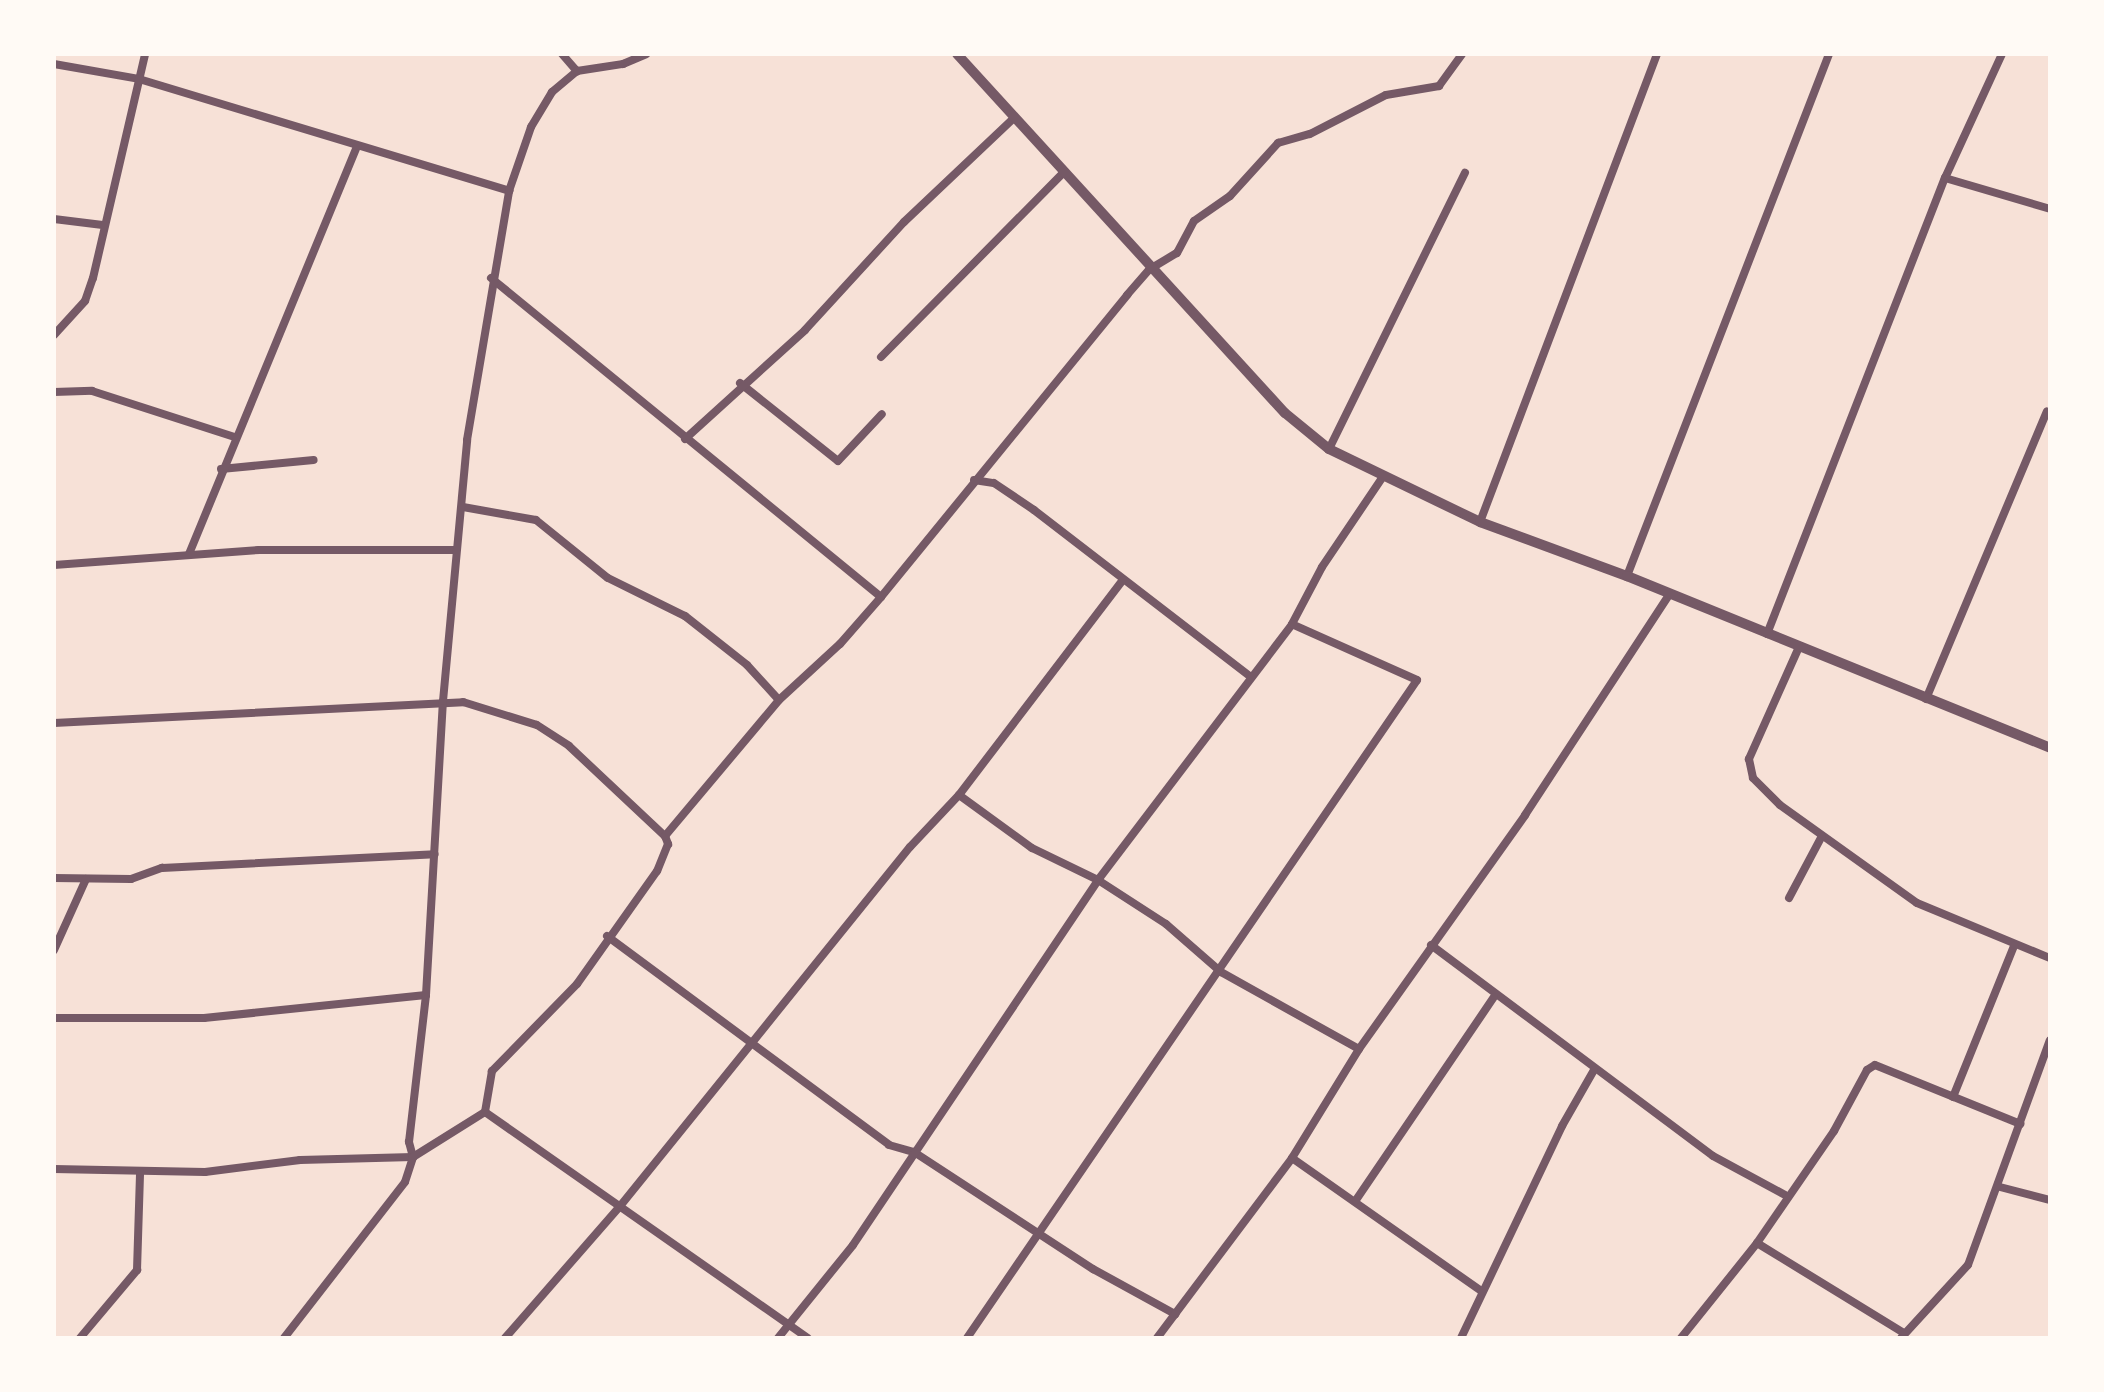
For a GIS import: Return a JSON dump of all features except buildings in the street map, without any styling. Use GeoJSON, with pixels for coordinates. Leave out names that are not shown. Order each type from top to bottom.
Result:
{"type":"FeatureCollection","features":[{"type":"Feature","properties":{"kind":"street"},"geometry":{"type":"LineString","coordinates":[[54,335],[85,301],[145,54]]}},
{"type":"Feature","properties":{"kind":"street"},"geometry":{"type":"LineString","coordinates":[[562,54],[577,71]]}},
{"type":"Feature","properties":{"kind":"street"},"geometry":{"type":"LineString","coordinates":[[284,1338],[405,1182],[413,1157],[409,1142],[426,995],[443,701],[456,550],[463,507],[467,440],[491,278],[509,191],[531,127],[552,92],[577,71],[623,64],[646,54]]}},
{"type":"Feature","properties":{"kind":"street"},"geometry":{"type":"LineString","coordinates":[[957,54],[1150,269],[1285,413],[1329,449],[1382,478],[1480,522],[1670,593],[2050,748]]}},
{"type":"Feature","properties":{"kind":"street"},"geometry":{"type":"LineString","coordinates":[[665,836],[779,700],[840,644],[881,597],[1150,269],[1173,257],[1188,227],[1230,196],[1278,143],[1310,134],[1386,95],[1439,86],[1462,54]]}},
{"type":"Feature","properties":{"kind":"street"},"geometry":{"type":"LineString","coordinates":[[1480,522],[1657,54]]}},
{"type":"Feature","properties":{"kind":"street"},"geometry":{"type":"LineString","coordinates":[[1627,576],[1829,54]]}},
{"type":"Feature","properties":{"kind":"street"},"geometry":{"type":"LineString","coordinates":[[1767,634],[1945,178],[2002,54]]}},
{"type":"Feature","properties":{"kind":"street"},"geometry":{"type":"LineString","coordinates":[[54,64],[139,79],[509,191]]}},
{"type":"Feature","properties":{"kind":"street"},"geometry":{"type":"LineString","coordinates":[[685,439],[740,383],[805,330],[904,222],[1013,119]]}},
{"type":"Feature","properties":{"kind":"street"},"geometry":{"type":"LineString","coordinates":[[189,554],[234,437],[357,146]]}},
{"type":"Feature","properties":{"kind":"street"},"geometry":{"type":"LineString","coordinates":[[881,357],[1063,173]]}},
{"type":"Feature","properties":{"kind":"street"},"geometry":{"type":"LineString","coordinates":[[1329,449],[1465,173]]}},
{"type":"Feature","properties":{"kind":"street"},"geometry":{"type":"LineString","coordinates":[[1945,178],[2050,209]]}},
{"type":"Feature","properties":{"kind":"street"},"geometry":{"type":"LineString","coordinates":[[54,219],[103,225]]}},
{"type":"Feature","properties":{"kind":"street"},"geometry":{"type":"LineString","coordinates":[[491,278],[881,597]]}},
{"type":"Feature","properties":{"kind":"street"},"geometry":{"type":"LineString","coordinates":[[740,383],[835,460],[841,460],[882,414]]}},
{"type":"Feature","properties":{"kind":"street"},"geometry":{"type":"LineString","coordinates":[[54,392],[92,391],[234,437]]}},
{"type":"Feature","properties":{"kind":"street"},"geometry":{"type":"LineString","coordinates":[[1926,699],[2047,411]]}},
{"type":"Feature","properties":{"kind":"street"},"geometry":{"type":"LineString","coordinates":[[221,469],[314,460]]}},
{"type":"Feature","properties":{"kind":"street"},"geometry":{"type":"LineString","coordinates":[[986,466],[994,483],[1251,677]]}},
{"type":"Feature","properties":{"kind":"street"},"geometry":{"type":"LineString","coordinates":[[778,1338],[853,1245],[1098,880],[1292,624],[1322,567],[1382,478]]}},
{"type":"Feature","properties":{"kind":"street"},"geometry":{"type":"LineString","coordinates":[[974,480],[994,483]]}},
{"type":"Feature","properties":{"kind":"street"},"geometry":{"type":"LineString","coordinates":[[463,507],[536,520],[608,578],[685,616],[747,665],[779,700]]}},
{"type":"Feature","properties":{"kind":"street"},"geometry":{"type":"LineString","coordinates":[[54,565],[189,554],[456,550]]}},
{"type":"Feature","properties":{"kind":"street"},"geometry":{"type":"LineString","coordinates":[[505,1338],[621,1205],[910,847],[959,795],[1123,580]]}},
{"type":"Feature","properties":{"kind":"street"},"geometry":{"type":"LineString","coordinates":[[1157,1338],[1292,1158],[1359,1049],[1525,815],[1670,593]]}},
{"type":"Feature","properties":{"kind":"street"},"geometry":{"type":"LineString","coordinates":[[967,1338],[1221,972],[1265,899],[1417,680],[1292,624]]}},
{"type":"Feature","properties":{"kind":"street"},"geometry":{"type":"LineString","coordinates":[[1799,647],[1749,768],[1772,797],[1917,903],[2014,946],[2050,958]]}},
{"type":"Feature","properties":{"kind":"street"},"geometry":{"type":"LineString","coordinates":[[54,723],[443,701],[506,713],[553,733],[665,836],[668,844],[657,871],[607,936],[577,984],[492,1071],[485,1112],[413,1157],[300,1160],[205,1172],[54,1169]]}},
{"type":"Feature","properties":{"kind":"street"},"geometry":{"type":"LineString","coordinates":[[959,795],[1032,848],[1098,880],[1166,924],[1221,972],[1359,1049]]}},
{"type":"Feature","properties":{"kind":"street"},"geometry":{"type":"LineString","coordinates":[[1789,898],[1822,836]]}},
{"type":"Feature","properties":{"kind":"street"},"geometry":{"type":"LineString","coordinates":[[54,878],[131,879],[162,868],[435,854]]}},
{"type":"Feature","properties":{"kind":"street"},"geometry":{"type":"LineString","coordinates":[[54,950],[86,879]]}},
{"type":"Feature","properties":{"kind":"street"},"geometry":{"type":"LineString","coordinates":[[607,936],[889,1145],[914,1152],[1039,1233],[1175,1314]]}},
{"type":"Feature","properties":{"kind":"street"},"geometry":{"type":"LineString","coordinates":[[1431,945],[1494,997],[1713,1156],[1785,1195]]}},
{"type":"Feature","properties":{"kind":"street"},"geometry":{"type":"LineString","coordinates":[[1953,1097],[2014,946]]}},
{"type":"Feature","properties":{"kind":"street"},"geometry":{"type":"LineString","coordinates":[[54,1018],[204,1018],[426,995]]}},
{"type":"Feature","properties":{"kind":"street"},"geometry":{"type":"LineString","coordinates":[[1356,1200],[1494,997]]}},
{"type":"Feature","properties":{"kind":"street"},"geometry":{"type":"LineString","coordinates":[[1757,1243],[1903,1336],[1968,1265],[2000,1187],[2050,1040]]}},
{"type":"Feature","properties":{"kind":"street"},"geometry":{"type":"LineString","coordinates":[[1681,1338],[1757,1243],[1785,1195],[1834,1131],[1867,1070],[1875,1065],[2020,1124]]}},
{"type":"Feature","properties":{"kind":"street"},"geometry":{"type":"LineString","coordinates":[[1461,1338],[1481,1291],[1594,1070]]}},
{"type":"Feature","properties":{"kind":"street"},"geometry":{"type":"LineString","coordinates":[[485,1112],[808,1338]]}},
{"type":"Feature","properties":{"kind":"street"},"geometry":{"type":"LineString","coordinates":[[1292,1158],[1356,1200],[1481,1291]]}},
{"type":"Feature","properties":{"kind":"street"},"geometry":{"type":"LineString","coordinates":[[80,1338],[137,1270],[140,1172]]}},
{"type":"Feature","properties":{"kind":"street"},"geometry":{"type":"LineString","coordinates":[[2000,1187],[2050,1200]]}}]}
